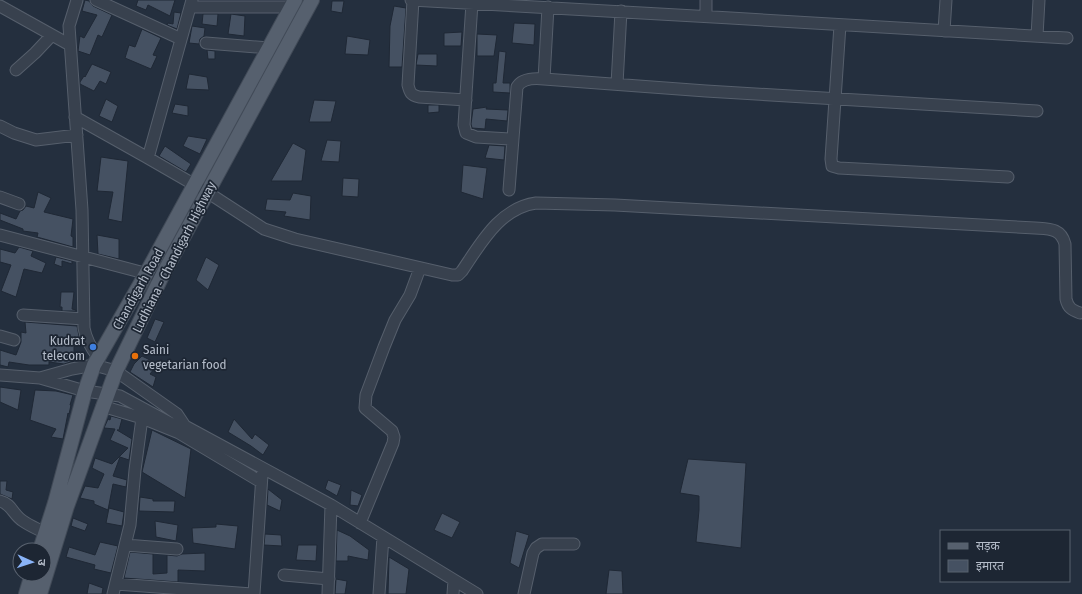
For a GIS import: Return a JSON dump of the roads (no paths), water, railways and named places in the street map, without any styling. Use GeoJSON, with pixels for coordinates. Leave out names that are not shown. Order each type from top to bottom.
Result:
{"type":"FeatureCollection","features":[{"type":"Feature","properties":{"kind":"main road","name":"Ludhiana - Chandigarh Highway"},"geometry":{"type":"LineString","coordinates":[[40,594],[67,506],[116,371],[161,278],[312,0]]}},
{"type":"Feature","properties":{"kind":"main road","name":"Chandigarh Road"},"geometry":{"type":"LineString","coordinates":[[43,542],[55,503],[85,391],[96,361],[146,274],[293,4]]}},
{"type":"Feature","properties":{"kind":"main road"},"geometry":{"type":"LineString","coordinates":[[26,594],[30,582]]}},
{"type":"Feature","properties":{"kind":"street"},"geometry":{"type":"LineString","coordinates":[[77,0],[69,26],[82,210],[85,337],[96,361],[116,371],[177,414],[185,426]]}},
{"type":"Feature","properties":{"kind":"street"},"geometry":{"type":"LineString","coordinates":[[96,0],[181,39]]}},
{"type":"Feature","properties":{"kind":"street"},"geometry":{"type":"LineString","coordinates":[[466,100],[419,97],[412,95],[410,92],[408,85],[412,0],[1068,38]]}},
{"type":"Feature","properties":{"kind":"street"},"geometry":{"type":"LineString","coordinates":[[706,0],[706,16]]}},
{"type":"Feature","properties":{"kind":"street"},"geometry":{"type":"LineString","coordinates":[[944,31],[946,0]]}},
{"type":"Feature","properties":{"kind":"street"},"geometry":{"type":"LineString","coordinates":[[1037,36],[1039,0]]}},
{"type":"Feature","properties":{"kind":"street"},"geometry":{"type":"LineString","coordinates":[[148,158],[191,3],[293,4]]}},
{"type":"Feature","properties":{"kind":"street"},"geometry":{"type":"LineString","coordinates":[[472,3],[464,125],[466,133],[476,138],[512,139]]}},
{"type":"Feature","properties":{"kind":"street"},"geometry":{"type":"LineString","coordinates":[[6,6],[70,45]]}},
{"type":"Feature","properties":{"kind":"street"},"geometry":{"type":"LineString","coordinates":[[544,79],[548,7]]}},
{"type":"Feature","properties":{"kind":"street"},"geometry":{"type":"LineString","coordinates":[[617,84],[622,11]]}},
{"type":"Feature","properties":{"kind":"street"},"geometry":{"type":"LineString","coordinates":[[840,25],[831,159],[832,166],[840,168],[1008,177]]}},
{"type":"Feature","properties":{"kind":"street"},"geometry":{"type":"LineString","coordinates":[[16,70],[52,35]]}},
{"type":"Feature","properties":{"kind":"street"},"geometry":{"type":"LineString","coordinates":[[206,43],[270,48]]}},
{"type":"Feature","properties":{"kind":"street"},"geometry":{"type":"LineString","coordinates":[[509,190],[516,87],[519,82],[525,80],[544,79],[1037,111]]}},
{"type":"Feature","properties":{"kind":"street"},"geometry":{"type":"LineString","coordinates":[[76,117],[207,192],[264,229],[295,239],[452,275],[458,275],[462,271],[486,236],[500,221],[516,208],[536,203],[622,205],[1034,228],[1052,230],[1063,237],[1065,244],[1065,290],[1067,304],[1071,309],[1080,313]]}},
{"type":"Feature","properties":{"kind":"street"},"geometry":{"type":"LineString","coordinates":[[0,126],[14,133],[36,140],[77,135]]}},
{"type":"Feature","properties":{"kind":"street"},"geometry":{"type":"LineString","coordinates":[[0,197],[19,204]]}},
{"type":"Feature","properties":{"kind":"street"},"geometry":{"type":"LineString","coordinates":[[0,235],[161,278]]}},
{"type":"Feature","properties":{"kind":"street"},"geometry":{"type":"LineString","coordinates":[[360,523],[393,443],[394,437],[392,431],[365,408],[366,395],[395,320],[410,295],[420,268]]}},
{"type":"Feature","properties":{"kind":"street"},"geometry":{"type":"LineString","coordinates":[[23,315],[84,318]]}},
{"type":"Feature","properties":{"kind":"street"},"geometry":{"type":"LineString","coordinates":[[0,336],[14,340]]}},
{"type":"Feature","properties":{"kind":"street"},"geometry":{"type":"LineString","coordinates":[[40,378],[96,361]]}},
{"type":"Feature","properties":{"kind":"street"},"geometry":{"type":"LineString","coordinates":[[0,375],[40,378],[85,391],[142,418],[179,433],[261,482]]}},
{"type":"Feature","properties":{"kind":"street"},"geometry":{"type":"LineString","coordinates":[[105,400],[126,398],[172,424],[185,426],[331,505],[477,594]]}},
{"type":"Feature","properties":{"kind":"street"},"geometry":{"type":"LineString","coordinates":[[142,418],[130,525],[115,589],[253,594],[263,468]]}},
{"type":"Feature","properties":{"kind":"street"},"geometry":{"type":"LineString","coordinates":[[0,501],[8,504],[16,516],[23,521],[46,533]]}},
{"type":"Feature","properties":{"kind":"street"},"geometry":{"type":"LineString","coordinates":[[328,594],[331,505]]}},
{"type":"Feature","properties":{"kind":"street"},"geometry":{"type":"LineString","coordinates":[[379,594],[384,537]]}},
{"type":"Feature","properties":{"kind":"street"},"geometry":{"type":"LineString","coordinates":[[524,594],[533,553],[536,548],[542,544],[574,544]]}},
{"type":"Feature","properties":{"kind":"street"},"geometry":{"type":"LineString","coordinates":[[126,545],[177,549]]}},
{"type":"Feature","properties":{"kind":"street"},"geometry":{"type":"LineString","coordinates":[[284,575],[329,579]]}},
{"type":"Feature","properties":{"kind":"street"},"geometry":{"type":"LineString","coordinates":[[453,594],[454,580]]}},
{"type":"Feature","properties":{"kind":"place","name":"Kudrat telecom"},"geometry":{"type":"Point","coordinates":[93,347]}},
{"type":"Feature","properties":{"kind":"place","name":"Saini vegetarian food"},"geometry":{"type":"Point","coordinates":[135,356]}}]}
